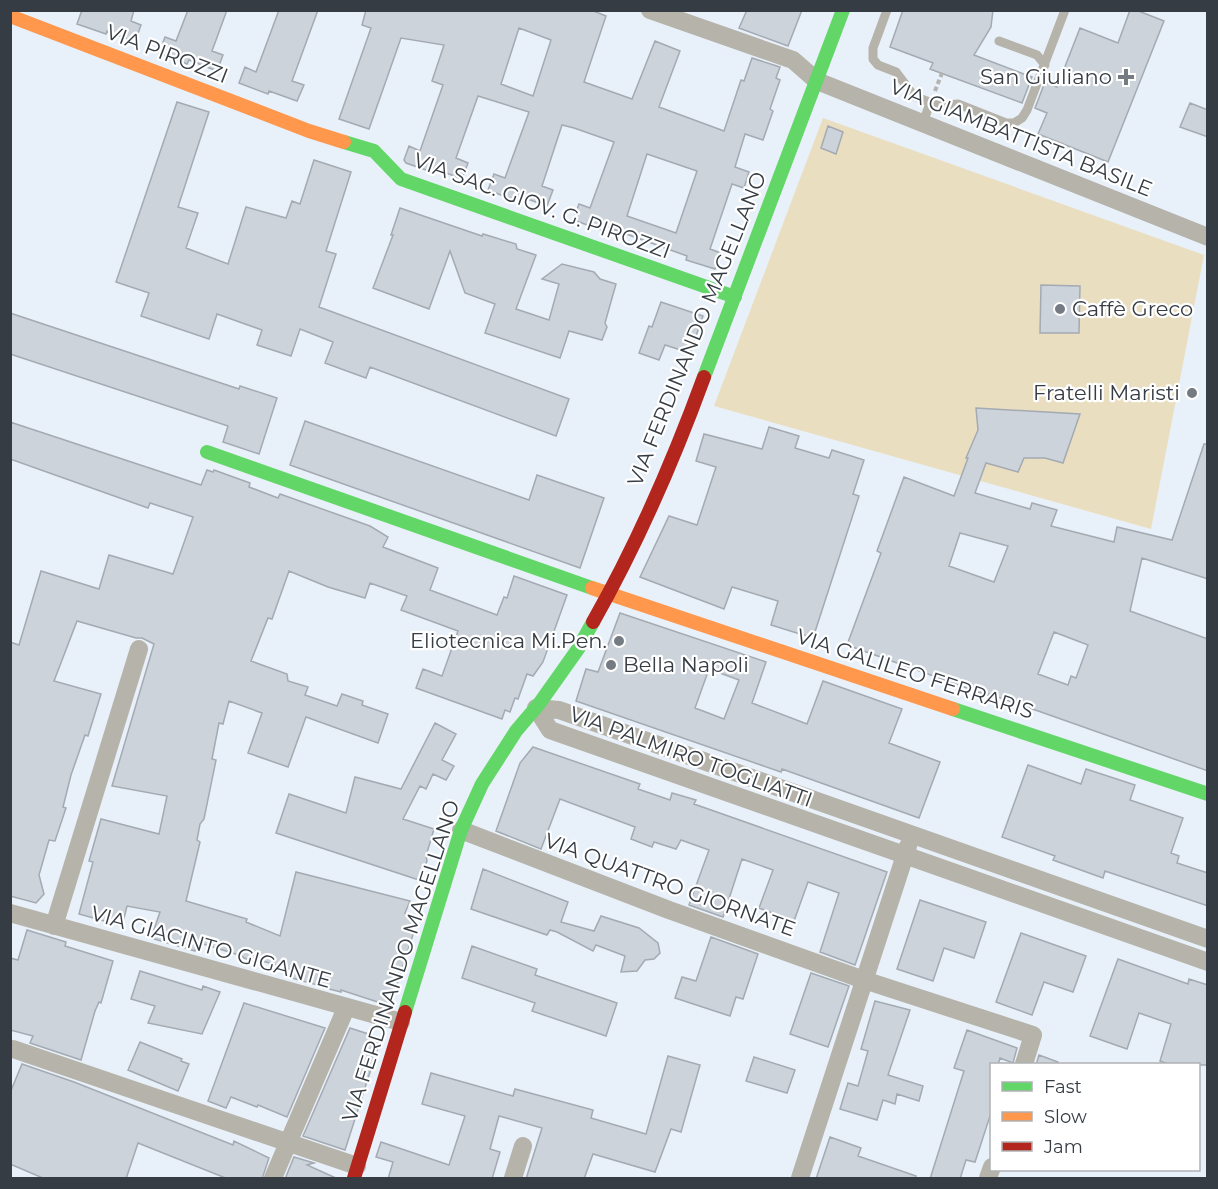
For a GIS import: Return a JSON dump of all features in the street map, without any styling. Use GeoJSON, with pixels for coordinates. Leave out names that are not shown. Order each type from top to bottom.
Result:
{"type":"FeatureCollection","features":[{"type":"Feature","properties":{"kind":"street","name":"VIA GIAMBATTISTA BASILE"},"geometry":{"type":"LineString","coordinates":[[650,10],[793,60],[817,81],[1208,237]]}},
{"type":"Feature","properties":{"kind":"street","name":"VIA FERDINANDO MAGELLANO"},"geometry":{"type":"LineString","coordinates":[[356,1172],[400,1022],[461,830],[482,784],[516,731],[536,708],[578,649],[609,594],[681,439],[843,10]]}},
{"type":"Feature","properties":{"kind":"street","name":"VIA PIROZZI"},"geometry":{"type":"LineString","coordinates":[[10,16],[309,131]]}},
{"type":"Feature","properties":{"kind":"street","name":"VIA SAC. GIOV. G. PIROZZI"},"geometry":{"type":"LineString","coordinates":[[309,131],[374,151],[401,179],[735,297]]}},
{"type":"Feature","properties":{"kind":"street","name":"VIA GALILEO FERRARIS"},"geometry":{"type":"LineString","coordinates":[[207,452],[609,594],[1208,794]]}},
{"type":"Feature","properties":{"kind":"street"},"geometry":{"type":"LineString","coordinates":[[54,926],[139,649]]}},
{"type":"Feature","properties":{"kind":"street","name":"VIA PALMIRO TOGLIATTI"},"geometry":{"type":"LineString","coordinates":[[536,708],[559,710],[1208,939]]}},
{"type":"Feature","properties":{"kind":"street","name":"VIA PALMIRO TOGLIATTI"},"geometry":{"type":"LineString","coordinates":[[536,708],[550,730],[1208,962]]}},
{"type":"Feature","properties":{"kind":"street","name":"VIA QUATTRO GIORNATE"},"geometry":{"type":"LineString","coordinates":[[461,830],[669,910],[864,980],[1033,1035],[1025,1063]]}},
{"type":"Feature","properties":{"kind":"street"},"geometry":{"type":"LineString","coordinates":[[800,1179],[912,836]]}},
{"type":"Feature","properties":{"kind":"street","name":"VIA GIACINTO GIGANTE"},"geometry":{"type":"LineString","coordinates":[[10,913],[400,1022]]}},
{"type":"Feature","properties":{"kind":"street"},"geometry":{"type":"LineString","coordinates":[[273,1179],[346,1008]]}},
{"type":"Feature","properties":{"kind":"street"},"geometry":{"type":"LineString","coordinates":[[13,1049],[289,1143],[356,1172]]}},
{"type":"Feature","properties":{"kind":"street"},"geometry":{"type":"LineString","coordinates":[[513,1179],[524,1146]]}},
{"type":"Feature","properties":{"kind":"lane"},"geometry":{"type":"LineString","coordinates":[[887,10],[873,48],[873,58],[878,66],[896,72],[914,96],[939,106],[958,104],[1006,123],[1014,123],[1028,110],[1065,10]]}},
{"type":"Feature","properties":{"kind":"lane"},"geometry":{"type":"LineString","coordinates":[[999,41],[1037,55],[1044,65]]}},
{"type":"Feature","properties":{"kind":"lane"},"geometry":{"type":"LineString","coordinates":[[923,123],[930,103]]}},
{"type":"Feature","properties":{"kind":"path"},"geometry":{"type":"LineString","coordinates":[[937,86],[942,73]]}},
{"type":"Feature","properties":{"kind":"shaded area"},"geometry":{"type":"Polygon","coordinates":[[[823,118],[1204,255],[1151,529],[714,406],[823,118]]]}},
{"type":"Feature","properties":{"kind":"building"},"geometry":{"type":"Polygon","coordinates":[[[82,10],[134,10],[131,21],[141,25],[135,42],[107,31],[106,34],[77,24],[82,10]]]}},
{"type":"Feature","properties":{"kind":"building"},"geometry":{"type":"Polygon","coordinates":[[[188,10],[227,10],[212,51],[223,55],[217,71],[189,60],[187,64],[159,53],[165,37],[176,41],[188,10]]]}},
{"type":"Feature","properties":{"kind":"building"},"geometry":{"type":"Polygon","coordinates":[[[279,10],[318,10],[292,81],[304,85],[297,101],[269,91],[268,94],[239,83],[245,67],[256,72],[279,10]]]}},
{"type":"Feature","properties":{"kind":"building"},"geometry":{"type":"Polygon","coordinates":[[[366,10],[591,10],[606,16],[584,82],[632,99],[655,41],[680,51],[659,107],[724,131],[741,80],[744,81],[752,58],[780,67],[776,78],[780,80],[770,109],[773,111],[763,140],[745,134],[735,167],[749,172],[744,188],[732,184],[710,249],[721,253],[715,269],[686,260],[687,256],[604,226],[602,230],[573,220],[579,204],[590,208],[614,142],[574,128],[562,125],[542,186],[553,190],[547,206],[519,196],[517,201],[488,190],[494,174],[505,178],[529,112],[478,96],[456,158],[468,163],[462,179],[433,168],[432,172],[406,163],[404,160],[409,146],[420,151],[443,85],[432,81],[444,45],[401,38],[369,129],[339,119],[371,28],[362,25],[366,10]],[[519,28],[501,84],[533,96],[551,40],[519,28]],[[647,154],[627,216],[676,233],[697,171],[647,154]]]}},
{"type":"Feature","properties":{"kind":"building"},"geometry":{"type":"Polygon","coordinates":[[[747,10],[802,10],[788,46],[739,28],[747,10]]]}},
{"type":"Feature","properties":{"kind":"building"},"geometry":{"type":"Polygon","coordinates":[[[903,10],[993,10],[991,27],[974,55],[1032,77],[1022,103],[930,69],[933,63],[890,47],[903,10]]]}},
{"type":"Feature","properties":{"kind":"building"},"geometry":{"type":"Polygon","coordinates":[[[1130,10],[1136,10],[1164,21],[1108,162],[1038,134],[1047,113],[1035,108],[1045,82],[1057,87],[1080,28],[1118,43],[1130,10]]]}},
{"type":"Feature","properties":{"kind":"building"},"geometry":{"type":"Polygon","coordinates":[[[177,102],[209,112],[178,207],[198,213],[186,248],[228,264],[246,207],[286,218],[292,201],[300,204],[314,160],[351,172],[326,251],[336,254],[319,307],[569,399],[556,436],[370,367],[366,378],[325,363],[333,342],[300,329],[291,356],[257,345],[262,330],[217,314],[209,339],[141,316],[149,293],[116,282],[177,102]]]}},
{"type":"Feature","properties":{"kind":"building"},"geometry":{"type":"Polygon","coordinates":[[[1190,103],[1208,110],[1208,137],[1180,127],[1190,103]]]}},
{"type":"Feature","properties":{"kind":"building"},"geometry":{"type":"Polygon","coordinates":[[[828,126],[843,132],[836,154],[821,148],[828,126]]]}},
{"type":"Feature","properties":{"kind":"building"},"geometry":{"type":"Polygon","coordinates":[[[400,208],[482,236],[483,234],[516,244],[517,249],[536,255],[516,309],[549,320],[559,284],[542,279],[562,264],[594,272],[600,279],[616,284],[602,340],[569,331],[560,358],[485,333],[495,304],[465,293],[450,251],[429,309],[373,288],[393,235],[391,235],[400,208]]]}},
{"type":"Feature","properties":{"kind":"building","name":"Caffè Greco"},"geometry":{"type":"Polygon","coordinates":[[[1041,285],[1080,286],[1079,333],[1040,333],[1041,285]]]}},
{"type":"Feature","properties":{"kind":"building"},"geometry":{"type":"Polygon","coordinates":[[[661,302],[703,316],[690,353],[665,345],[659,360],[639,353],[661,302]]]}},
{"type":"Feature","properties":{"kind":"building"},"geometry":{"type":"Polygon","coordinates":[[[10,313],[239,389],[240,386],[277,398],[259,454],[223,442],[228,426],[10,354],[10,313]]]}},
{"type":"Feature","properties":{"kind":"building"},"geometry":{"type":"Polygon","coordinates":[[[976,408],[1080,414],[1063,463],[1045,458],[1024,458],[1018,472],[986,463],[975,493],[1030,509],[1032,503],[1057,510],[1051,526],[1114,542],[1117,527],[1172,540],[1204,444],[1208,444],[1208,579],[1142,558],[1130,611],[1208,639],[1208,771],[847,645],[881,553],[877,551],[904,477],[954,496],[978,430],[976,408]],[[960,533],[949,566],[994,582],[1008,546],[960,533]],[[1054,632],[1038,674],[1068,685],[1071,676],[1076,678],[1088,645],[1054,632]]]}},
{"type":"Feature","properties":{"kind":"building"},"geometry":{"type":"Polygon","coordinates":[[[305,421],[529,500],[537,475],[604,498],[580,568],[290,465],[305,421]]]}},
{"type":"Feature","properties":{"kind":"building"},"geometry":{"type":"Polygon","coordinates":[[[10,422],[201,485],[207,470],[213,472],[214,470],[250,483],[249,487],[278,498],[280,494],[370,526],[388,537],[383,547],[438,568],[430,590],[497,615],[504,597],[507,598],[514,576],[567,595],[543,662],[533,676],[527,674],[518,699],[515,698],[510,712],[505,710],[502,719],[416,688],[423,669],[442,676],[458,631],[401,610],[407,596],[370,583],[365,598],[328,587],[289,571],[272,619],[268,618],[251,661],[287,674],[288,681],[308,687],[305,695],[337,706],[342,694],[363,701],[362,705],[388,714],[378,743],[306,717],[288,767],[248,753],[262,713],[229,701],[223,724],[219,723],[212,759],[216,760],[204,819],[200,824],[197,840],[200,842],[186,901],[247,919],[246,922],[280,936],[296,872],[410,901],[405,913],[418,919],[390,1006],[341,990],[341,992],[288,977],[290,969],[259,960],[258,963],[197,942],[195,951],[151,938],[160,912],[127,906],[122,926],[79,914],[93,862],[89,861],[101,819],[159,834],[167,796],[112,786],[154,644],[142,638],[77,621],[54,681],[101,694],[88,736],[85,735],[71,775],[63,807],[66,808],[55,841],[49,840],[39,875],[44,894],[36,903],[10,896],[10,642],[19,645],[41,571],[99,589],[109,555],[173,574],[193,517],[150,503],[148,508],[10,459],[10,422]]]}},
{"type":"Feature","properties":{"kind":"building"},"geometry":{"type":"Polygon","coordinates":[[[769,427],[799,436],[795,448],[829,458],[832,450],[864,460],[853,494],[859,496],[813,638],[771,625],[778,601],[732,587],[724,609],[640,577],[669,516],[697,525],[716,467],[696,461],[704,434],[762,449],[769,427]]]}},
{"type":"Feature","properties":{"kind":"building"},"geometry":{"type":"Polygon","coordinates":[[[620,613],[766,662],[752,703],[807,724],[823,681],[902,709],[889,743],[940,762],[919,818],[782,769],[781,772],[576,701],[586,669],[598,672],[620,613]],[[709,669],[695,708],[724,719],[739,680],[709,669]]]}},
{"type":"Feature","properties":{"kind":"building"},"geometry":{"type":"Polygon","coordinates":[[[435,723],[456,734],[442,760],[454,766],[446,780],[433,774],[426,789],[420,786],[403,819],[434,829],[426,856],[427,861],[419,880],[276,833],[289,794],[346,813],[355,777],[401,789],[435,723]]]}},
{"type":"Feature","properties":{"kind":"building"},"geometry":{"type":"Polygon","coordinates":[[[533,747],[640,784],[638,789],[670,800],[672,793],[696,800],[694,804],[887,872],[855,965],[820,952],[839,893],[808,882],[794,921],[759,908],[773,870],[742,859],[723,917],[689,905],[709,850],[681,840],[676,849],[654,842],[652,847],[631,839],[635,827],[560,799],[541,849],[496,831],[520,763],[533,747]]]}},
{"type":"Feature","properties":{"kind":"building"},"geometry":{"type":"Polygon","coordinates":[[[1028,765],[1081,784],[1086,769],[1135,785],[1130,800],[1183,818],[1171,853],[1179,856],[1177,863],[1208,873],[1208,906],[1105,871],[1103,878],[1053,860],[1055,856],[1002,837],[1028,765]]]}},
{"type":"Feature","properties":{"kind":"building"},"geometry":{"type":"Polygon","coordinates":[[[483,869],[568,902],[561,922],[594,931],[601,916],[639,928],[658,943],[660,953],[654,959],[645,960],[637,971],[621,972],[625,956],[596,945],[593,951],[557,932],[550,930],[547,935],[471,909],[483,869]]]}},
{"type":"Feature","properties":{"kind":"building"},"geometry":{"type":"Polygon","coordinates":[[[920,900],[986,922],[974,958],[944,948],[933,981],[897,969],[920,900]]]}},
{"type":"Feature","properties":{"kind":"building"},"geometry":{"type":"Polygon","coordinates":[[[27,930],[66,942],[65,946],[113,961],[81,1060],[30,1043],[33,1036],[10,1030],[10,958],[18,960],[27,930]]]}},
{"type":"Feature","properties":{"kind":"building"},"geometry":{"type":"Polygon","coordinates":[[[1021,933],[1086,956],[1073,992],[1044,982],[1032,1015],[996,1002],[1021,933]]]}},
{"type":"Feature","properties":{"kind":"building"},"geometry":{"type":"Polygon","coordinates":[[[711,937],[758,954],[743,999],[736,997],[730,1016],[675,998],[682,977],[696,981],[711,937]]]}},
{"type":"Feature","properties":{"kind":"building"},"geometry":{"type":"Polygon","coordinates":[[[472,946],[537,969],[535,975],[617,1003],[606,1036],[532,1011],[535,1003],[462,978],[472,946]]]}},
{"type":"Feature","properties":{"kind":"building"},"geometry":{"type":"Polygon","coordinates":[[[1118,959],[1188,984],[1189,979],[1208,985],[1208,1065],[1160,1061],[1171,1024],[1139,1013],[1127,1049],[1090,1036],[1118,959]]]}},
{"type":"Feature","properties":{"kind":"building"},"geometry":{"type":"Polygon","coordinates":[[[140,971],[202,990],[203,986],[220,992],[202,1034],[148,1023],[155,1006],[131,999],[140,971]]]}},
{"type":"Feature","properties":{"kind":"building"},"geometry":{"type":"Polygon","coordinates":[[[811,973],[849,986],[828,1047],[790,1034],[811,973]]]}},
{"type":"Feature","properties":{"kind":"building"},"geometry":{"type":"Polygon","coordinates":[[[875,1001],[910,1010],[888,1075],[923,1086],[919,1101],[897,1094],[895,1104],[883,1100],[877,1120],[840,1109],[848,1083],[858,1086],[868,1051],[861,1049],[875,1001]]]}},
{"type":"Feature","properties":{"kind":"building"},"geometry":{"type":"Polygon","coordinates":[[[244,1003],[325,1028],[287,1117],[231,1097],[226,1108],[208,1101],[244,1003]]]}},
{"type":"Feature","properties":{"kind":"building"},"geometry":{"type":"Polygon","coordinates":[[[350,1028],[381,1038],[345,1150],[303,1136],[350,1028]]]}},
{"type":"Feature","properties":{"kind":"building"},"geometry":{"type":"Polygon","coordinates":[[[967,1030],[1017,1048],[1013,1063],[1000,1058],[999,1063],[990,1063],[990,1116],[975,1162],[966,1160],[960,1179],[930,1179],[964,1071],[954,1068],[967,1030]]]}},
{"type":"Feature","properties":{"kind":"building"},"geometry":{"type":"Polygon","coordinates":[[[140,1042],[189,1064],[178,1091],[128,1070],[140,1042]]]}},
{"type":"Feature","properties":{"kind":"building"},"geometry":{"type":"Polygon","coordinates":[[[1039,1055],[1058,1062],[1058,1063],[1037,1063],[1039,1055]]]}},
{"type":"Feature","properties":{"kind":"building"},"geometry":{"type":"Polygon","coordinates":[[[668,1056],[700,1065],[681,1132],[671,1129],[655,1172],[593,1154],[584,1179],[526,1179],[542,1128],[499,1116],[490,1149],[500,1152],[492,1179],[388,1179],[393,1162],[376,1157],[381,1142],[449,1165],[465,1116],[422,1104],[431,1073],[513,1096],[515,1089],[593,1110],[591,1118],[646,1134],[668,1056]]]}},
{"type":"Feature","properties":{"kind":"building"},"geometry":{"type":"Polygon","coordinates":[[[754,1057],[795,1070],[787,1093],[746,1081],[754,1057]]]}},
{"type":"Feature","properties":{"kind":"building"},"geometry":{"type":"Polygon","coordinates":[[[22,1064],[74,1082],[233,1145],[234,1141],[269,1158],[262,1179],[228,1179],[138,1143],[126,1179],[45,1179],[10,1164],[10,1093],[22,1064]]]}},
{"type":"Feature","properties":{"kind":"building"},"geometry":{"type":"Polygon","coordinates":[[[830,1137],[861,1148],[858,1156],[916,1176],[915,1179],[816,1179],[830,1137]]]}},
{"type":"Feature","properties":{"kind":"building"},"geometry":{"type":"Polygon","coordinates":[[[294,1157],[314,1163],[307,1165],[338,1179],[285,1179],[294,1157]]]}},
{"type":"Feature","properties":{"kind":"traffic: fast"},"geometry":{"type":"LineString","coordinates":[[704,377],[843,10]]}},
{"type":"Feature","properties":{"kind":"traffic: fast"},"geometry":{"type":"LineString","coordinates":[[344,142],[374,151],[401,179],[735,297]]}},
{"type":"Feature","properties":{"kind":"traffic: fast"},"geometry":{"type":"LineString","coordinates":[[207,452],[592,588]]}},
{"type":"Feature","properties":{"kind":"traffic: fast"},"geometry":{"type":"LineString","coordinates":[[405,1012],[461,830],[482,784],[516,731],[539,704],[578,649],[593,622]]}},
{"type":"Feature","properties":{"kind":"traffic: fast"},"geometry":{"type":"LineString","coordinates":[[953,709],[1208,794]]}},
{"type":"Feature","properties":{"kind":"traffic: slow"},"geometry":{"type":"LineString","coordinates":[[10,16],[309,131],[344,142]]}},
{"type":"Feature","properties":{"kind":"traffic: slow"},"geometry":{"type":"LineString","coordinates":[[592,588],[953,709]]}},
{"type":"Feature","properties":{"kind":"traffic: jam"},"geometry":{"type":"LineString","coordinates":[[593,622],[653,502],[704,377]]}},
{"type":"Feature","properties":{"kind":"traffic: jam"},"geometry":{"type":"LineString","coordinates":[[354,1178],[405,1012]]}},
{"type":"Feature","properties":{"kind":"place","name":"San Giuliano"},"geometry":{"type":"Point","coordinates":[1126,77]}},
{"type":"Feature","properties":{"kind":"place","name":"Caffè Greco"},"geometry":{"type":"Point","coordinates":[1060,309]}},
{"type":"Feature","properties":{"kind":"place","name":"Fratelli Maristi"},"geometry":{"type":"Point","coordinates":[1192,393]}},
{"type":"Feature","properties":{"kind":"place","name":"Eliotecnica Mi.Pen."},"geometry":{"type":"Point","coordinates":[619,641]}},
{"type":"Feature","properties":{"kind":"place","name":"Bella Napoli"},"geometry":{"type":"Point","coordinates":[611,665]}}]}
